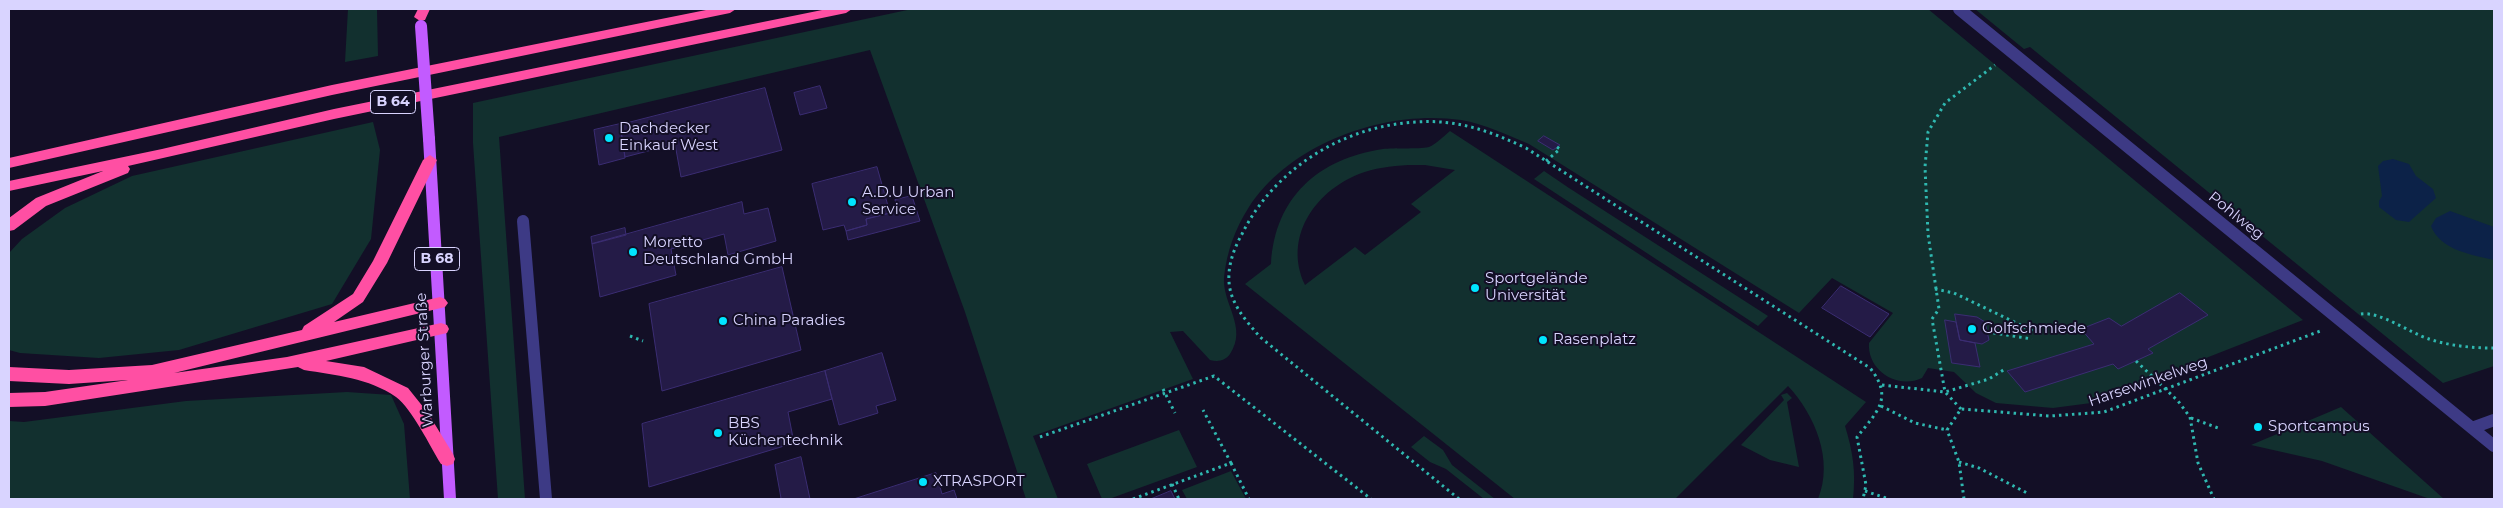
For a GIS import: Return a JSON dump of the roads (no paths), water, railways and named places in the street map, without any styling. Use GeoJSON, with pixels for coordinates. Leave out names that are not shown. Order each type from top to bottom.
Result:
{"type":"FeatureCollection","features":[{"type":"Feature","properties":{"kind":"highway"},"geometry":{"type":"LineString","coordinates":[[604,34],[686,9]]}},
{"type":"Feature","properties":{"kind":"highway","name":"B 64"},"geometry":{"type":"LineString","coordinates":[[9,163],[332,90],[730,9]]}},
{"type":"Feature","properties":{"kind":"highway","name":"B 64"},"geometry":{"type":"LineString","coordinates":[[9,186],[162,154],[334,114],[846,9]]}},
{"type":"Feature","properties":{"kind":"highway"},"geometry":{"type":"LineString","coordinates":[[9,226],[41,202],[162,154]]}},
{"type":"Feature","properties":{"kind":"highway"},"geometry":{"type":"LineString","coordinates":[[293,340],[325,322],[358,298],[379,263],[430,160]]}},
{"type":"Feature","properties":{"kind":"highway"},"geometry":{"type":"LineString","coordinates":[[9,374],[69,377],[152,372],[293,340],[440,303]]}},
{"type":"Feature","properties":{"kind":"highway"},"geometry":{"type":"LineString","coordinates":[[9,400],[45,399],[287,363],[441,329]]}},
{"type":"Feature","properties":{"kind":"highway"},"geometry":{"type":"LineString","coordinates":[[287,363],[358,372],[402,393],[422,418],[447,459]]}},
{"type":"Feature","properties":{"kind":"main road","name":"Warburger Straße"},"geometry":{"type":"LineString","coordinates":[[421,15],[440,303],[450,499]]}},
{"type":"Feature","properties":{"kind":"street","name":"Pohlweg"},"geometry":{"type":"LineString","coordinates":[[1959,9],[2341,323],[2494,446]]}},
{"type":"Feature","properties":{"kind":"street"},"geometry":{"type":"LineString","coordinates":[[523,221],[546,499]]}},
{"type":"Feature","properties":{"kind":"street"},"geometry":{"type":"LineString","coordinates":[[2472,428],[2494,420]]}},
{"type":"Feature","properties":{"kind":"water"},"geometry":{"type":"Polygon","coordinates":[[[2393,159],[2409,164],[2416,176],[2433,189],[2436,198],[2409,222],[2396,220],[2379,207],[2379,201],[2382,196],[2378,166],[2383,161],[2393,159]]]}},
{"type":"Feature","properties":{"kind":"water"},"geometry":{"type":"Polygon","coordinates":[[[2450,211],[2494,227],[2494,260],[2458,250],[2449,246],[2435,234],[2431,226],[2436,218],[2450,211]]]}},
{"type":"Feature","properties":{"kind":"place","name":"Dachdecker Einkauf West"},"geometry":{"type":"Point","coordinates":[609,138]}},
{"type":"Feature","properties":{"kind":"place","name":"A.D.U Urban Service"},"geometry":{"type":"Point","coordinates":[852,202]}},
{"type":"Feature","properties":{"kind":"place","name":"Moretto Deutschland GmbH"},"geometry":{"type":"Point","coordinates":[633,252]}},
{"type":"Feature","properties":{"kind":"place","name":"Sportgelände Universität"},"geometry":{"type":"Point","coordinates":[1475,288]}},
{"type":"Feature","properties":{"kind":"place","name":"China Paradies"},"geometry":{"type":"Point","coordinates":[723,321]}},
{"type":"Feature","properties":{"kind":"place","name":"Golfschmiede"},"geometry":{"type":"Point","coordinates":[1972,329]}},
{"type":"Feature","properties":{"kind":"place","name":"Rasenplatz"},"geometry":{"type":"Point","coordinates":[1543,340]}},
{"type":"Feature","properties":{"kind":"place","name":"Sportcampus"},"geometry":{"type":"Point","coordinates":[2258,427]}},
{"type":"Feature","properties":{"kind":"place","name":"BBS Küchentechnik"},"geometry":{"type":"Point","coordinates":[718,433]}},
{"type":"Feature","properties":{"kind":"place","name":"XTRASPORT"},"geometry":{"type":"Point","coordinates":[923,482]}}]}
